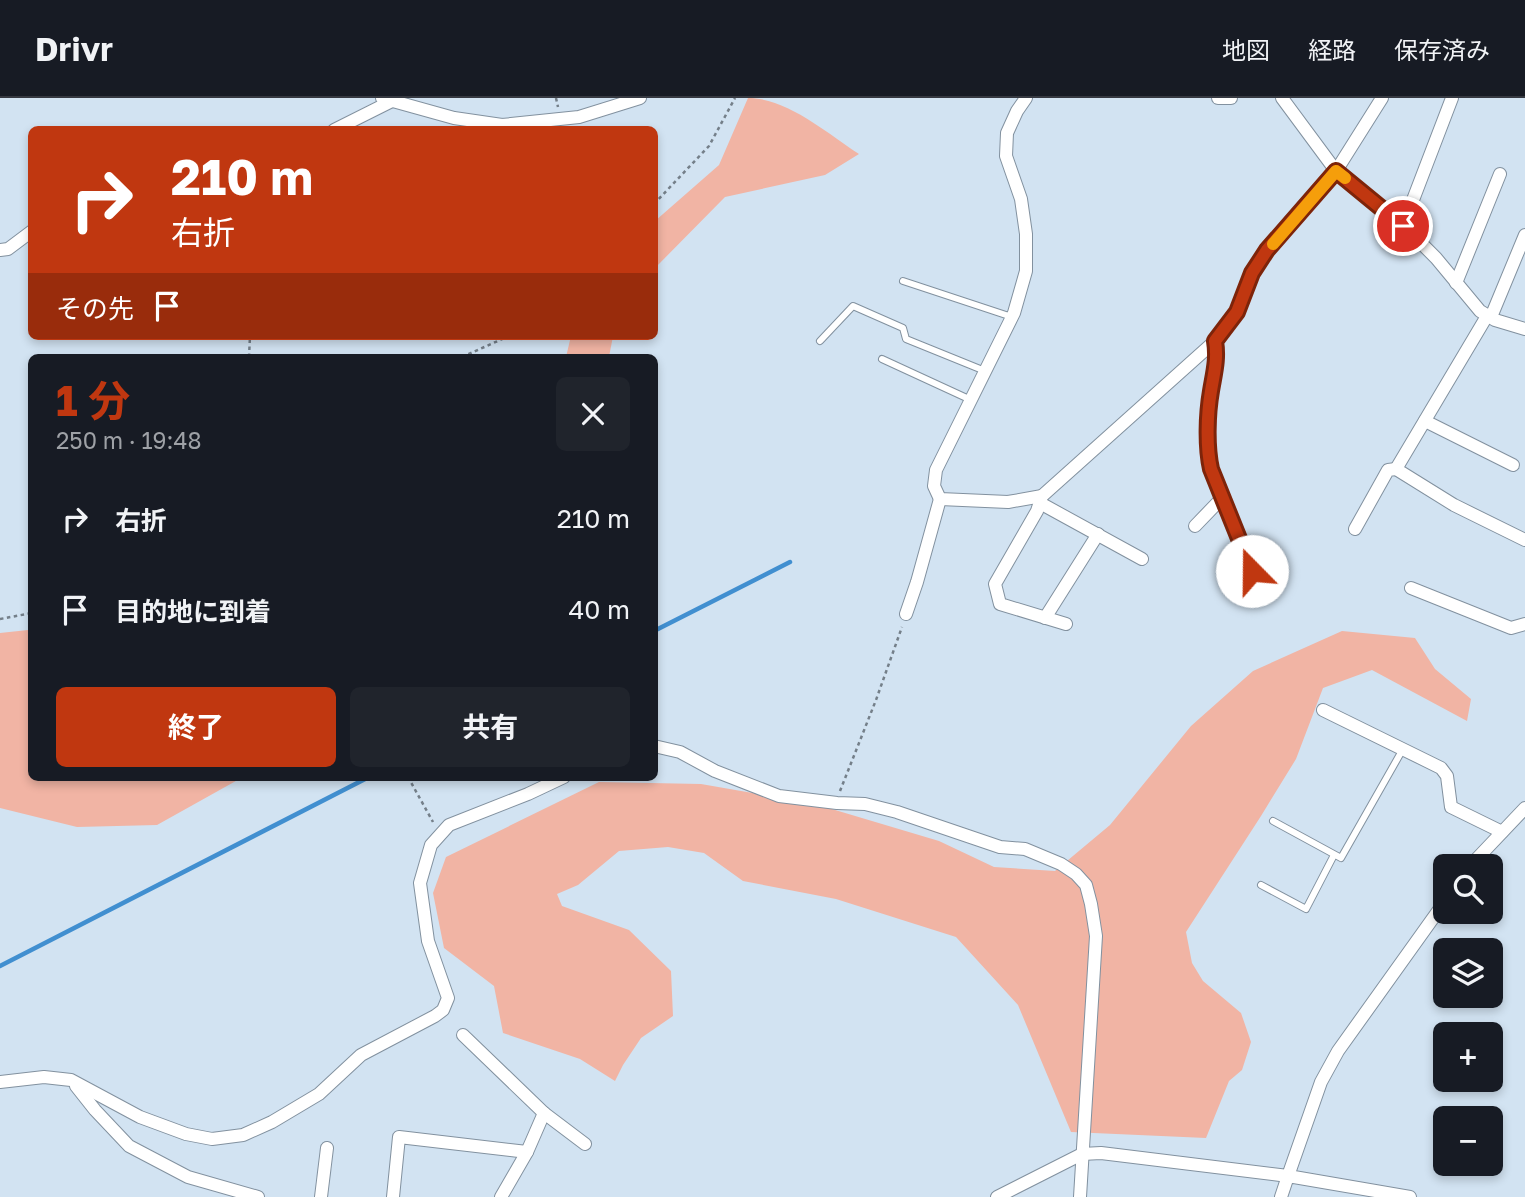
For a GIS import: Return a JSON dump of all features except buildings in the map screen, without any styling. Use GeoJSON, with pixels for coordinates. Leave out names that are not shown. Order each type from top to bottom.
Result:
{"type":"FeatureCollection","features":[{"type":"Feature","properties":{"kind":"street"},"geometry":{"type":"LineString","coordinates":[[341,126],[389,99],[454,118],[502,125],[579,117],[640,98]]}},
{"type":"Feature","properties":{"kind":"street"},"geometry":{"type":"LineString","coordinates":[[906,614],[918,582],[940,499],[934,486],[936,470],[1012,317],[1026,271],[1021,199],[1006,156],[1007,133],[1026,98]]}},
{"type":"Feature","properties":{"kind":"street"},"geometry":{"type":"LineString","coordinates":[[1218,98],[1231,98]]}},
{"type":"Feature","properties":{"kind":"street"},"geometry":{"type":"LineString","coordinates":[[1282,98],[1336,171],[1403,226],[1436,258],[1480,312],[1525,329]]}},
{"type":"Feature","properties":{"kind":"street"},"geometry":{"type":"LineString","coordinates":[[1066,624],[1000,604],[995,584],[1038,511],[1041,500],[1215,341],[1237,312],[1252,273],[1267,250],[1336,171],[1382,98]]}},
{"type":"Feature","properties":{"kind":"street"},"geometry":{"type":"LineString","coordinates":[[1403,226],[1452,98]]}},
{"type":"Feature","properties":{"kind":"street"},"geometry":{"type":"LineString","coordinates":[[1456,283],[1500,174]]}},
{"type":"Feature","properties":{"kind":"street"},"geometry":{"type":"LineString","coordinates":[[0,250],[8,249],[28,234]]}},
{"type":"Feature","properties":{"kind":"street"},"geometry":{"type":"LineString","coordinates":[[1396,469],[1489,316],[1525,235]]}},
{"type":"Feature","properties":{"kind":"street"},"geometry":{"type":"LineString","coordinates":[[1215,341],[1217,361],[1210,393],[1207,452],[1211,469],[1252,571]]}},
{"type":"Feature","properties":{"kind":"street"},"geometry":{"type":"LineString","coordinates":[[1425,421],[1513,465]]}},
{"type":"Feature","properties":{"kind":"street"},"geometry":{"type":"LineString","coordinates":[[1355,529],[1388,470],[1396,469],[1454,505],[1525,540]]}},
{"type":"Feature","properties":{"kind":"street"},"geometry":{"type":"LineString","coordinates":[[1195,526],[1222,498]]}},
{"type":"Feature","properties":{"kind":"street"},"geometry":{"type":"LineString","coordinates":[[940,499],[1008,502],[1041,500],[1142,559]]}},
{"type":"Feature","properties":{"kind":"street"},"geometry":{"type":"LineString","coordinates":[[1045,618],[1098,534]]}},
{"type":"Feature","properties":{"kind":"street"},"geometry":{"type":"LineString","coordinates":[[1411,588],[1511,628],[1525,624]]}},
{"type":"Feature","properties":{"kind":"street"},"geometry":{"type":"LineString","coordinates":[[1323,710],[1441,768],[1447,776],[1451,807],[1502,832]]}},
{"type":"Feature","properties":{"kind":"street"},"geometry":{"type":"LineString","coordinates":[[658,747],[680,752],[715,771],[779,796],[865,804],[897,812],[1000,846],[1025,849],[1061,864],[1076,874],[1086,885],[1096,936],[1080,1197]]}},
{"type":"Feature","properties":{"kind":"street"},"geometry":{"type":"LineString","coordinates":[[0,1082],[44,1077],[71,1080],[140,1117],[186,1135],[212,1139],[243,1135],[272,1122],[319,1094],[361,1055],[443,1010],[449,998],[428,941],[421,883],[431,845],[449,825],[556,781]]}},
{"type":"Feature","properties":{"kind":"street"},"geometry":{"type":"LineString","coordinates":[[1481,854],[1525,808]]}},
{"type":"Feature","properties":{"kind":"street"},"geometry":{"type":"LineString","coordinates":[[1281,1197],[1321,1082],[1338,1051],[1433,918]]}},
{"type":"Feature","properties":{"kind":"street"},"geometry":{"type":"LineString","coordinates":[[463,1035],[544,1113],[585,1144]]}},
{"type":"Feature","properties":{"kind":"street"},"geometry":{"type":"LineString","coordinates":[[71,1080],[129,1146],[188,1177],[258,1197]]}},
{"type":"Feature","properties":{"kind":"street"},"geometry":{"type":"LineString","coordinates":[[501,1197],[527,1152],[544,1113]]}},
{"type":"Feature","properties":{"kind":"street"},"geometry":{"type":"LineString","coordinates":[[393,1197],[399,1137],[527,1152]]}},
{"type":"Feature","properties":{"kind":"street"},"geometry":{"type":"LineString","coordinates":[[321,1197],[327,1147]]}},
{"type":"Feature","properties":{"kind":"street"},"geometry":{"type":"LineString","coordinates":[[997,1197],[1082,1154],[1101,1153],[1288,1176],[1410,1197]]}},
{"type":"Feature","properties":{"kind":"lane"},"geometry":{"type":"LineString","coordinates":[[903,281],[1012,317]]}},
{"type":"Feature","properties":{"kind":"lane"},"geometry":{"type":"LineString","coordinates":[[820,341],[853,306],[903,328],[906,339],[985,371]]}},
{"type":"Feature","properties":{"kind":"lane"},"geometry":{"type":"LineString","coordinates":[[882,359],[971,400]]}},
{"type":"Feature","properties":{"kind":"lane"},"geometry":{"type":"LineString","coordinates":[[1273,821],[1341,858],[1403,749]]}},
{"type":"Feature","properties":{"kind":"lane"},"geometry":{"type":"LineString","coordinates":[[1261,884],[1306,909],[1334,855]]}},
{"type":"Feature","properties":{"kind":"path"},"geometry":{"type":"LineString","coordinates":[[658,200],[709,146],[735,98]]}},
{"type":"Feature","properties":{"kind":"path"},"geometry":{"type":"LineString","coordinates":[[469,354],[500,340]]}},
{"type":"Feature","properties":{"kind":"path"},"geometry":{"type":"LineString","coordinates":[[0,619],[28,614]]}},
{"type":"Feature","properties":{"kind":"path"},"geometry":{"type":"LineString","coordinates":[[835,803],[876,700],[906,614]]}},
{"type":"Feature","properties":{"kind":"path"},"geometry":{"type":"LineString","coordinates":[[410,781],[439,834]]}},
{"type":"Feature","properties":{"kind":"shaded area"},"geometry":{"type":"Polygon","coordinates":[[[748,98],[792,110],[859,154],[825,175],[725,197],[658,265],[658,218],[719,165],[748,98]]]}},
{"type":"Feature","properties":{"kind":"shaded area"},"geometry":{"type":"Polygon","coordinates":[[[570,340],[612,340],[610,354],[567,354],[570,340]]]}},
{"type":"Feature","properties":{"kind":"shaded area"},"geometry":{"type":"Polygon","coordinates":[[[28,630],[28,781],[236,781],[157,825],[77,827],[0,808],[0,633],[28,630]]]}},
{"type":"Feature","properties":{"kind":"shaded area"},"geometry":{"type":"Polygon","coordinates":[[[1342,631],[1415,638],[1435,669],[1471,699],[1467,721],[1372,670],[1323,688],[1296,759],[1186,932],[1192,963],[1203,981],[1241,1013],[1251,1042],[1242,1070],[1229,1081],[1206,1138],[1071,1132],[1018,1005],[956,937],[836,899],[743,881],[704,853],[668,847],[619,851],[578,885],[557,894],[562,906],[629,930],[671,971],[673,1016],[641,1038],[615,1081],[580,1059],[503,1033],[494,986],[444,948],[433,893],[446,857],[599,782],[701,784],[815,804],[939,841],[994,867],[1055,871],[1110,825],[1191,726],[1253,671],[1342,631]]]}},
{"type":"Feature","properties":{"kind":"waterway"},"geometry":{"type":"LineString","coordinates":[[658,629],[790,562]]}},
{"type":"Feature","properties":{"kind":"waterway"},"geometry":{"type":"LineString","coordinates":[[0,966],[361,781]]}},
{"type":"Feature","properties":{"kind":"slow traffic"},"geometry":{"type":"LineString","coordinates":[[1273,244],[1336,171],[1345,178]]}},
{"type":"Feature","properties":{"kind":"route"},"geometry":{"type":"LineString","coordinates":[[1252,571],[1211,469],[1207,452],[1210,393],[1216,369],[1215,341],[1237,312],[1252,273],[1267,250],[1336,171],[1403,226]]}}]}
